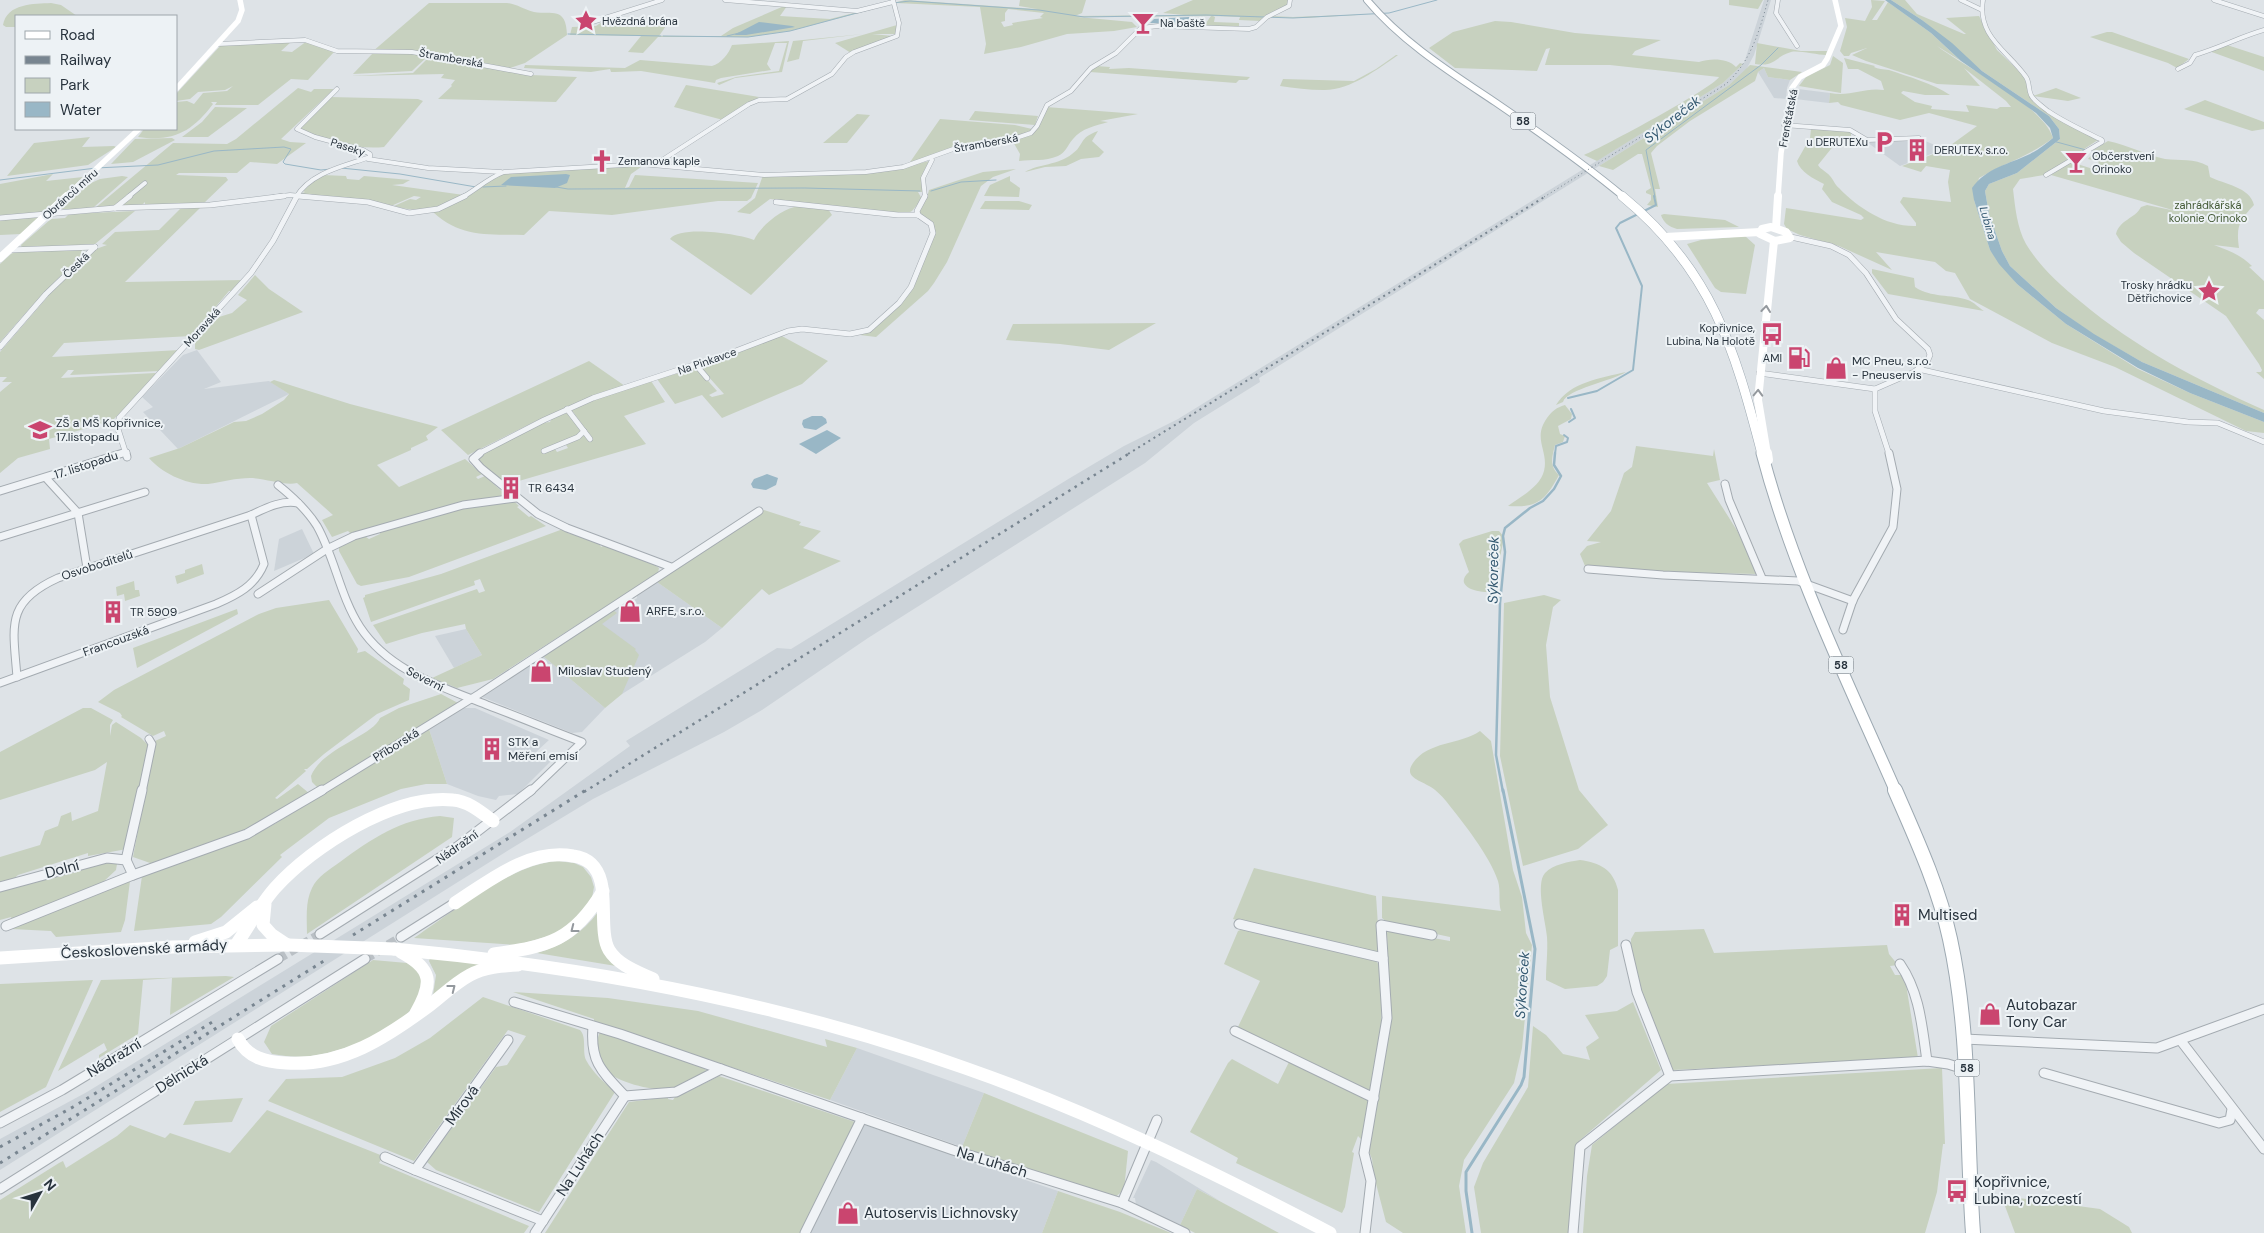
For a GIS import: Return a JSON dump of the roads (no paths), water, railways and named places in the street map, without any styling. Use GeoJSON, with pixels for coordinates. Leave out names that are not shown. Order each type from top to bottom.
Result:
{"type":"FeatureCollection","features":[{"type":"Feature","properties":{"kind":"main road"},"geometry":{"type":"LineString","coordinates":[[178,87],[218,44],[241,15],[240,0]]}},
{"type":"Feature","properties":{"kind":"main road","name":"58"},"geometry":{"type":"LineString","coordinates":[[1367,0],[1382,18],[1413,44],[1616,188],[1665,237],[1704,288],[1728,338],[1747,394],[1781,520],[1924,859],[1939,900],[1958,976],[1967,1070],[1968,1148],[1973,1233]]}},
{"type":"Feature","properties":{"kind":"main road","name":"Frenštátská"},"geometry":{"type":"LineString","coordinates":[[1776,228],[1784,125],[1792,88],[1802,76],[1823,65],[1830,53],[1841,26],[1834,0]]}},
{"type":"Feature","properties":{"kind":"main road","name":"Obránců míru"},"geometry":{"type":"LineString","coordinates":[[0,258],[50,214],[138,130]]}},
{"type":"Feature","properties":{"kind":"main road"},"geometry":{"type":"LineString","coordinates":[[1665,237],[1760,232],[1765,228],[1776,228],[1786,232],[1790,237],[1785,241],[1774,241],[1764,237],[1760,232]]}},
{"type":"Feature","properties":{"kind":"main road"},"geometry":{"type":"LineString","coordinates":[[1773,493],[1758,400],[1759,373],[1774,241]]}},
{"type":"Feature","properties":{"kind":"main road"},"geometry":{"type":"LineString","coordinates":[[236,945],[266,900],[285,878],[321,850],[359,826],[399,809],[426,802],[453,800],[481,812],[494,821]]}},
{"type":"Feature","properties":{"kind":"main road"},"geometry":{"type":"LineString","coordinates":[[455,903],[525,863],[559,854],[578,856],[589,861],[599,874],[605,902],[605,936],[611,952],[620,962],[633,970],[670,986]]}},
{"type":"Feature","properties":{"kind":"main road"},"geometry":{"type":"LineString","coordinates":[[480,955],[537,948],[559,940],[583,922],[602,891]]}},
{"type":"Feature","properties":{"kind":"main road"},"geometry":{"type":"LineString","coordinates":[[266,900],[263,925],[272,935],[288,945]]}},
{"type":"Feature","properties":{"kind":"main road"},"geometry":{"type":"LineString","coordinates":[[173,947],[222,934],[266,900]]}},
{"type":"Feature","properties":{"kind":"main road"},"geometry":{"type":"LineString","coordinates":[[397,943],[419,962],[428,974],[426,994],[414,1018]]}},
{"type":"Feature","properties":{"kind":"main road","name":"Československé armády"},"geometry":{"type":"LineString","coordinates":[[0,958],[173,947],[397,943],[480,955]]}},
{"type":"Feature","properties":{"kind":"main road"},"geometry":{"type":"LineString","coordinates":[[480,955],[546,964],[670,986],[768,1009],[879,1040],[961,1066],[1043,1096],[1148,1141],[1330,1233]]}},
{"type":"Feature","properties":{"kind":"main road"},"geometry":{"type":"LineString","coordinates":[[238,1039],[245,1050],[259,1059],[286,1064],[311,1064],[338,1058],[358,1051],[388,1036],[462,980],[477,972],[500,966],[546,964]]}},
{"type":"Feature","properties":{"kind":"street"},"geometry":{"type":"LineString","coordinates":[[586,24],[662,0]]}},
{"type":"Feature","properties":{"kind":"street"},"geometry":{"type":"LineString","coordinates":[[656,164],[749,104],[762,100],[787,98],[832,74],[846,57],[854,52],[897,36],[899,32],[893,2],[857,11],[725,0]]}},
{"type":"Feature","properties":{"kind":"street","name":"Štramberská"},"geometry":{"type":"LineString","coordinates":[[368,159],[428,168],[504,172],[605,165],[656,164],[746,174],[880,171],[910,165],[956,148],[1014,139],[1031,133],[1047,104],[1071,91],[1091,68],[1116,53],[1141,28],[1158,26],[1251,29],[1268,16],[1289,6],[1290,0]]}},
{"type":"Feature","properties":{"kind":"street"},"geometry":{"type":"LineString","coordinates":[[1778,0],[1776,14],[1796,46]]}},
{"type":"Feature","properties":{"kind":"street"},"geometry":{"type":"LineString","coordinates":[[1961,0],[1982,10]]}},
{"type":"Feature","properties":{"kind":"street"},"geometry":{"type":"LineString","coordinates":[[1983,0],[1981,16],[2000,50],[2030,83],[2031,96],[2036,102],[2048,111],[2102,140],[2081,155],[2046,175]]}},
{"type":"Feature","properties":{"kind":"street"},"geometry":{"type":"LineString","coordinates":[[2214,0],[2264,16]]}},
{"type":"Feature","properties":{"kind":"street"},"geometry":{"type":"LineString","coordinates":[[2178,69],[2190,63],[2195,55],[2219,48],[2240,37],[2264,30]]}},
{"type":"Feature","properties":{"kind":"street","name":"Štramberská"},"geometry":{"type":"LineString","coordinates":[[218,44],[305,40],[337,51],[412,52],[532,74]]}},
{"type":"Feature","properties":{"kind":"street","name":"Paseky"},"geometry":{"type":"LineString","coordinates":[[298,196],[313,179],[368,159],[370,154],[363,150],[315,137],[297,129],[337,89]]}},
{"type":"Feature","properties":{"kind":"street"},"geometry":{"type":"LineString","coordinates":[[1784,125],[1850,130],[1867,140],[1918,138]]}},
{"type":"Feature","properties":{"kind":"street"},"geometry":{"type":"LineString","coordinates":[[776,202],[898,215],[918,215],[917,211],[927,191],[923,178],[932,160],[931,158]]}},
{"type":"Feature","properties":{"kind":"street"},"geometry":{"type":"LineString","coordinates":[[0,218],[115,208],[210,204],[298,196],[368,202],[409,213],[420,213],[443,207],[476,190],[491,177],[504,172]]}},
{"type":"Feature","properties":{"kind":"street"},"geometry":{"type":"LineString","coordinates":[[115,208],[145,183]]}},
{"type":"Feature","properties":{"kind":"street","name":"Moravská"},"geometry":{"type":"LineString","coordinates":[[127,454],[118,429],[119,418],[251,273],[298,196]]}},
{"type":"Feature","properties":{"kind":"street","name":"Na Pinkavce"},"geometry":{"type":"LineString","coordinates":[[671,567],[567,528],[538,514],[480,468],[473,459],[481,452],[593,398],[696,365],[788,331],[802,329],[854,334],[872,327],[899,303],[911,287],[933,233],[931,224],[918,215]]}},
{"type":"Feature","properties":{"kind":"street"},"geometry":{"type":"LineString","coordinates":[[1759,373],[1875,389],[1918,370],[1928,359],[1928,349],[1896,319],[1856,259],[1833,246],[1790,237]]}},
{"type":"Feature","properties":{"kind":"street","name":"Česká"},"geometry":{"type":"LineString","coordinates":[[0,347],[46,294],[95,247],[9,250]]}},
{"type":"Feature","properties":{"kind":"street"},"geometry":{"type":"LineString","coordinates":[[696,365],[707,378]]}},
{"type":"Feature","properties":{"kind":"street"},"geometry":{"type":"LineString","coordinates":[[1918,370],[2104,410],[2188,422],[2218,423],[2264,442]]}},
{"type":"Feature","properties":{"kind":"street"},"geometry":{"type":"LineString","coordinates":[[1843,630],[1843,625],[1853,601],[1894,527],[1898,498],[1896,479],[1874,408],[1875,389]]}},
{"type":"Feature","properties":{"kind":"street"},"geometry":{"type":"LineString","coordinates":[[567,409],[590,439]]}},
{"type":"Feature","properties":{"kind":"street"},"geometry":{"type":"LineString","coordinates":[[544,451],[578,437],[584,431]]}},
{"type":"Feature","properties":{"kind":"street","name":"17. listopadu"},"geometry":{"type":"LineString","coordinates":[[0,491],[127,454]]}},
{"type":"Feature","properties":{"kind":"street","name":"17. listopadu"},"geometry":{"type":"LineString","coordinates":[[46,478],[78,513]]}},
{"type":"Feature","properties":{"kind":"street"},"geometry":{"type":"LineString","coordinates":[[1726,484],[1729,500],[1762,578]]}},
{"type":"Feature","properties":{"kind":"street","name":"Severní"},"geometry":{"type":"LineString","coordinates":[[278,485],[298,503],[316,526],[328,549],[346,599],[365,635],[390,659],[426,680],[582,742]]}},
{"type":"Feature","properties":{"kind":"street"},"geometry":{"type":"LineString","coordinates":[[0,537],[145,492]]}},
{"type":"Feature","properties":{"kind":"street"},"geometry":{"type":"LineString","coordinates":[[258,594],[328,549],[361,534],[464,505],[516,498]]}},
{"type":"Feature","properties":{"kind":"street"},"geometry":{"type":"LineString","coordinates":[[250,516],[283,502],[298,503]]}},
{"type":"Feature","properties":{"kind":"street","name":"Příborská"},"geometry":{"type":"LineString","coordinates":[[6,926],[132,875],[247,834],[267,824],[471,698],[759,511]]}},
{"type":"Feature","properties":{"kind":"street"},"geometry":{"type":"LineString","coordinates":[[78,513],[87,568]]}},
{"type":"Feature","properties":{"kind":"street","name":"Osvoboditelů"},"geometry":{"type":"LineString","coordinates":[[17,677],[17,610],[20,603],[50,582],[87,568],[250,516]]}},
{"type":"Feature","properties":{"kind":"street","name":"Francouzská"},"geometry":{"type":"LineString","coordinates":[[0,683],[216,604],[242,592],[258,578],[264,564],[250,516]]}},
{"type":"Feature","properties":{"kind":"street"},"geometry":{"type":"LineString","coordinates":[[1588,569],[1663,576],[1762,578],[1798,581],[1853,601]]}},
{"type":"Feature","properties":{"kind":"street"},"geometry":{"type":"LineString","coordinates":[[132,875],[126,860],[152,744],[149,739]]}},
{"type":"Feature","properties":{"kind":"street","name":"Nádražní"},"geometry":{"type":"LineString","coordinates":[[320,934],[449,853],[494,821],[546,778],[582,742]]}},
{"type":"Feature","properties":{"kind":"street","name":"Dolní"},"geometry":{"type":"LineString","coordinates":[[0,887],[107,858],[126,860]]}},
{"type":"Feature","properties":{"kind":"street"},"geometry":{"type":"LineString","coordinates":[[397,943],[455,903]]}},
{"type":"Feature","properties":{"kind":"street"},"geometry":{"type":"LineString","coordinates":[[1240,924],[1383,958]]}},
{"type":"Feature","properties":{"kind":"street"},"geometry":{"type":"LineString","coordinates":[[1365,1233],[1371,1181],[1364,1153],[1387,1018],[1381,925],[1432,935]]}},
{"type":"Feature","properties":{"kind":"street"},"geometry":{"type":"LineString","coordinates":[[1626,945],[1637,992],[1670,1076]]}},
{"type":"Feature","properties":{"kind":"street","name":"Nádražní"},"geometry":{"type":"LineString","coordinates":[[0,1123],[62,1090],[278,959]]}},
{"type":"Feature","properties":{"kind":"street","name":"Dělnická"},"geometry":{"type":"LineString","coordinates":[[0,1189],[365,959]]}},
{"type":"Feature","properties":{"kind":"street"},"geometry":{"type":"LineString","coordinates":[[1900,964],[1908,973],[1913,987],[1927,1061]]}},
{"type":"Feature","properties":{"kind":"street","name":"Na Luhách"},"geometry":{"type":"LineString","coordinates":[[514,1002],[620,1034],[953,1150],[1122,1203],[1186,1233]]}},
{"type":"Feature","properties":{"kind":"street"},"geometry":{"type":"LineString","coordinates":[[1964,1039],[2158,1048],[2182,1041],[2230,1020],[2264,1009]]}},
{"type":"Feature","properties":{"kind":"street"},"geometry":{"type":"LineString","coordinates":[[593,1027],[592,1049],[595,1064],[625,1096],[676,1092],[721,1070]]}},
{"type":"Feature","properties":{"kind":"street"},"geometry":{"type":"LineString","coordinates":[[1235,1031],[1374,1098]]}},
{"type":"Feature","properties":{"kind":"street","name":"Mírová"},"geometry":{"type":"LineString","coordinates":[[415,1170],[508,1040]]}},
{"type":"Feature","properties":{"kind":"street"},"geometry":{"type":"LineString","coordinates":[[2182,1041],[2264,1149]]}},
{"type":"Feature","properties":{"kind":"street"},"geometry":{"type":"LineString","coordinates":[[1573,1233],[1580,1147],[1670,1076],[1927,1061],[1948,1064],[1967,1070]]}},
{"type":"Feature","properties":{"kind":"street"},"geometry":{"type":"LineString","coordinates":[[2044,1073],[2219,1123],[2225,1123],[2230,1120],[2232,1109]]}},
{"type":"Feature","properties":{"kind":"street","name":"Na Luhách"},"geometry":{"type":"LineString","coordinates":[[535,1233],[625,1096]]}},
{"type":"Feature","properties":{"kind":"street"},"geometry":{"type":"LineString","coordinates":[[805,1233],[862,1118]]}},
{"type":"Feature","properties":{"kind":"street"},"geometry":{"type":"LineString","coordinates":[[1122,1203],[1157,1120]]}},
{"type":"Feature","properties":{"kind":"street"},"geometry":{"type":"LineString","coordinates":[[385,1157],[543,1221]]}},
{"type":"Feature","properties":{"kind":"water","name":"Lubina"},"geometry":{"type":"Polygon","coordinates":[[[1885,0],[1891,0],[1922,20],[1952,43],[1982,71],[2049,116],[2059,129],[2060,139],[2017,173],[1989,184],[1985,191],[1989,214],[2002,251],[2010,266],[2056,308],[2094,334],[2142,362],[2264,413],[2264,422],[2190,393],[2138,368],[2066,324],[2017,284],[1999,264],[1990,250],[1972,188],[1991,171],[2030,154],[2045,145],[2053,138],[2050,128],[2036,113],[1961,61],[1931,33],[1885,0]]]}},
{"type":"Feature","properties":{"kind":"water"},"geometry":{"type":"Polygon","coordinates":[[[1189,17],[1196,19],[1196,24],[1150,23],[1154,19],[1189,17]]]}},
{"type":"Feature","properties":{"kind":"water"},"geometry":{"type":"Polygon","coordinates":[[[759,22],[795,27],[746,35],[734,35],[759,22]]]}},
{"type":"Feature","properties":{"kind":"water"},"geometry":{"type":"Polygon","coordinates":[[[570,175],[567,183],[555,188],[501,185],[511,177],[570,175]]]}},
{"type":"Feature","properties":{"kind":"water"},"geometry":{"type":"Polygon","coordinates":[[[812,416],[822,416],[826,419],[827,423],[816,430],[804,428],[803,420],[812,416]]]}},
{"type":"Feature","properties":{"kind":"water"},"geometry":{"type":"Polygon","coordinates":[[[827,430],[841,438],[816,454],[799,444],[827,430]]]}},
{"type":"Feature","properties":{"kind":"water"},"geometry":{"type":"Polygon","coordinates":[[[767,474],[778,478],[776,485],[766,490],[753,488],[751,484],[754,479],[767,474]]]}},
{"type":"Feature","properties":{"kind":"waterway"},"geometry":{"type":"LineString","coordinates":[[893,3],[910,1],[1039,10],[1084,17],[1206,15],[1293,18],[1389,13],[1437,0]]}},
{"type":"Feature","properties":{"kind":"waterway"},"geometry":{"type":"LineString","coordinates":[[663,36],[748,37],[790,31],[883,6]]}},
{"type":"Feature","properties":{"kind":"waterway"},"geometry":{"type":"LineString","coordinates":[[727,36],[739,33]]}},
{"type":"Feature","properties":{"kind":"waterway"},"geometry":{"type":"LineString","coordinates":[[568,34],[661,36]]}},
{"type":"Feature","properties":{"kind":"waterway","name":"Sýkoreček"},"geometry":{"type":"LineString","coordinates":[[1655,197],[1646,150],[1761,65],[1778,48]]}},
{"type":"Feature","properties":{"kind":"waterway"},"geometry":{"type":"LineString","coordinates":[[2053,141],[2086,150]]}},
{"type":"Feature","properties":{"kind":"waterway"},"geometry":{"type":"LineString","coordinates":[[0,180],[96,168],[158,165],[214,151],[284,147],[291,149],[283,162],[285,164],[321,170],[331,169]]}},
{"type":"Feature","properties":{"kind":"waterway"},"geometry":{"type":"LineString","coordinates":[[341,168],[400,174],[476,187]]}},
{"type":"Feature","properties":{"kind":"waterway"},"geometry":{"type":"LineString","coordinates":[[931,191],[961,182],[996,180]]}},
{"type":"Feature","properties":{"kind":"waterway"},"geometry":{"type":"LineString","coordinates":[[483,187],[506,186]]}},
{"type":"Feature","properties":{"kind":"waterway"},"geometry":{"type":"LineString","coordinates":[[556,187],[568,189],[805,188],[920,191]]}},
{"type":"Feature","properties":{"kind":"waterway","name":"Sýkoreček"},"geometry":{"type":"LineString","coordinates":[[1568,398],[1597,391],[1633,370],[1642,286],[1616,228],[1620,223],[1656,205],[1654,196]]}},
{"type":"Feature","properties":{"kind":"waterway","name":"Sýkoreček"},"geometry":{"type":"LineString","coordinates":[[1569,422],[1575,418],[1571,409]]}},
{"type":"Feature","properties":{"kind":"waterway","name":"Sýkoreček"},"geometry":{"type":"LineString","coordinates":[[1555,454],[1556,446],[1567,442],[1568,438],[1564,435]]}},
{"type":"Feature","properties":{"kind":"waterway","name":"Sýkoreček"},"geometry":{"type":"LineString","coordinates":[[1503,792],[1496,755],[1500,603],[1505,552],[1503,536],[1505,528],[1530,508],[1543,501],[1554,489],[1561,476],[1554,465],[1555,453]]}},
{"type":"Feature","properties":{"kind":"waterway","name":"Sýkoreček"},"geometry":{"type":"LineString","coordinates":[[1472,1233],[1466,1191],[1466,1172],[1521,1085],[1524,1077],[1535,949],[1503,790]]}},
{"type":"Feature","properties":{"kind":"tunnel"},"geometry":{"type":"LineString","coordinates":[[278,959],[320,934]]}},
{"type":"Feature","properties":{"kind":"tunnel"},"geometry":{"type":"LineString","coordinates":[[365,959],[401,937]]}},
{"type":"Feature","properties":{"kind":"railway"},"geometry":{"type":"LineString","coordinates":[[1544,197],[1726,84],[1735,75],[1748,56],[1768,0]]}},
{"type":"Feature","properties":{"kind":"railway"},"geometry":{"type":"LineString","coordinates":[[1128,454],[1546,196]]}},
{"type":"Feature","properties":{"kind":"railway"},"geometry":{"type":"LineString","coordinates":[[584,792],[1130,453]]}},
{"type":"Feature","properties":{"kind":"railway"},"geometry":{"type":"LineString","coordinates":[[353,935],[586,790]]}},
{"type":"Feature","properties":{"kind":"railway"},"geometry":{"type":"LineString","coordinates":[[0,1163],[327,959]]}},
{"type":"Feature","properties":{"kind":"railway"},"geometry":{"type":"LineString","coordinates":[[0,1147],[73,1107],[214,1021]]}},
{"type":"Feature","properties":{"kind":"place","name":"Hvězdná brána"},"geometry":{"type":"Point","coordinates":[586,21]}},
{"type":"Feature","properties":{"kind":"place","name":"Na baště"},"geometry":{"type":"Point","coordinates":[1143,23]}},
{"type":"Feature","properties":{"kind":"place","name":"u DERUTEXu"},"geometry":{"type":"Point","coordinates":[1884,142]}},
{"type":"Feature","properties":{"kind":"place","name":"DERUTEX, s.r.o."},"geometry":{"type":"Point","coordinates":[1917,150]}},
{"type":"Feature","properties":{"kind":"place","name":"Zemanova kaple"},"geometry":{"type":"Point","coordinates":[602,161]}},
{"type":"Feature","properties":{"kind":"place","name":"Občerstvení Orinoko"},"geometry":{"type":"Point","coordinates":[2076,162]}},
{"type":"Feature","properties":{"kind":"place","name":"Trosky hrádku Dětřichovice"},"geometry":{"type":"Point","coordinates":[2209,291]}},
{"type":"Feature","properties":{"kind":"place","name":"Kopřivnice, Lubina, Na Holotě"},"geometry":{"type":"Point","coordinates":[1772,334]}},
{"type":"Feature","properties":{"kind":"place","name":"AMI"},"geometry":{"type":"Point","coordinates":[1799,358]}},
{"type":"Feature","properties":{"kind":"place","name":"MC Pneu, s.r.o. - Pneuservis"},"geometry":{"type":"Point","coordinates":[1836,368]}},
{"type":"Feature","properties":{"kind":"place","name":"ZŠ a MŠ Kopřivnice, 17.listopadu"},"geometry":{"type":"Point","coordinates":[40,430]}},
{"type":"Feature","properties":{"kind":"place","name":"TR 6434"},"geometry":{"type":"Point","coordinates":[511,488]}},
{"type":"Feature","properties":{"kind":"place","name":"ARFE, s.r.o."},"geometry":{"type":"Point","coordinates":[630,611]}},
{"type":"Feature","properties":{"kind":"place","name":"TR 5909"},"geometry":{"type":"Point","coordinates":[113,612]}},
{"type":"Feature","properties":{"kind":"place","name":"Miloslav Studený"},"geometry":{"type":"Point","coordinates":[541,671]}},
{"type":"Feature","properties":{"kind":"place","name":"STK a Měření emisí"},"geometry":{"type":"Point","coordinates":[492,749]}},
{"type":"Feature","properties":{"kind":"place","name":"Multised"},"geometry":{"type":"Point","coordinates":[1902,915]}},
{"type":"Feature","properties":{"kind":"place","name":"Autobazar Tony Car"},"geometry":{"type":"Point","coordinates":[1990,1014]}},
{"type":"Feature","properties":{"kind":"place","name":"Kopřivnice, Lubina, rozcestí"},"geometry":{"type":"Point","coordinates":[1957,1191]}},
{"type":"Feature","properties":{"kind":"place","name":"Autoservis Lichnovsky"},"geometry":{"type":"Point","coordinates":[848,1213]}},
{"type":"Feature","properties":{"kind":"park label","name":"zahrádkářská kolonie Orinoko"},"geometry":{"type":"Point","coordinates":[2208,211]}}]}
